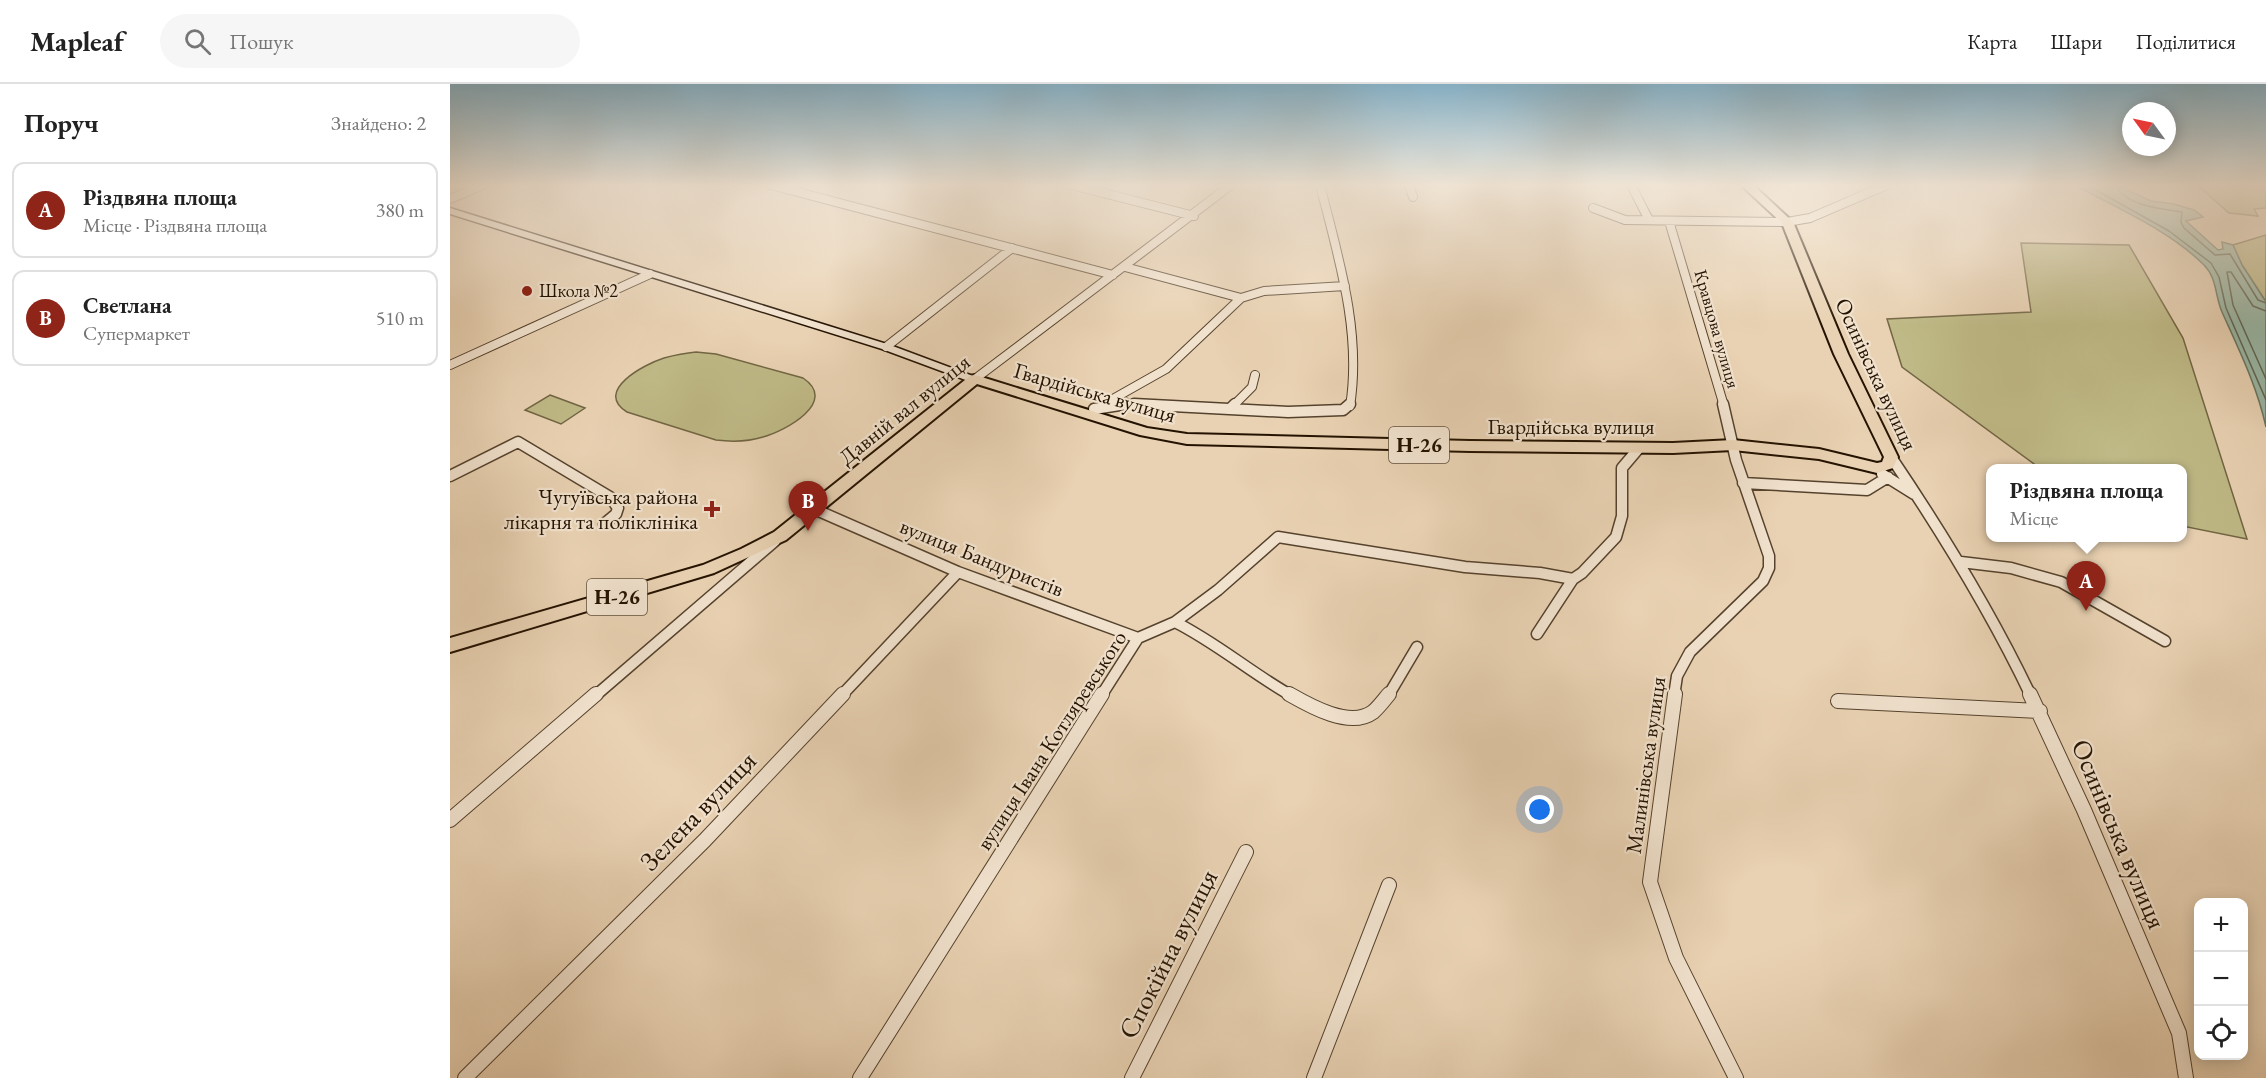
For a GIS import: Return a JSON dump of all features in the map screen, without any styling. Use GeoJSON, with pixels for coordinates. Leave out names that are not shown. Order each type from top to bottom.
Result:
{"type":"FeatureCollection","features":[{"type":"Feature","properties":{"kind":"main road","name":"Осинівська вулиця"},"geometry":{"type":"LineString","coordinates":[[1791,231],[1841,354],[1891,457]]}},
{"type":"Feature","properties":{"kind":"main road","name":"Гвардійська вулиця"},"geometry":{"type":"LineString","coordinates":[[975,380],[1089,411],[1145,432],[1209,441],[1639,448],[1733,445],[1819,454],[1869,467]]}},
{"type":"Feature","properties":{"kind":"main road","name":"Давній вал вулиця"},"geometry":{"type":"LineString","coordinates":[[780,536],[975,380]]}},
{"type":"Feature","properties":{"kind":"main road"},"geometry":{"type":"LineString","coordinates":[[1869,467],[1888,465],[1891,457]]}},
{"type":"Feature","properties":{"kind":"main road","name":"Н-26"},"geometry":{"type":"LineString","coordinates":[[450,645],[708,569],[780,536]]}},
{"type":"Feature","properties":{"kind":"street","name":"Гвардійська вулиця"},"geometry":{"type":"LineString","coordinates":[[515,231],[886,347],[975,380]]}},
{"type":"Feature","properties":{"kind":"street"},"geometry":{"type":"LineString","coordinates":[[948,231],[1113,275]]}},
{"type":"Feature","properties":{"kind":"street","name":"Давній вал вулиця"},"geometry":{"type":"LineString","coordinates":[[975,380],[1173,231]]}},
{"type":"Feature","properties":{"kind":"street"},"geometry":{"type":"LineString","coordinates":[[1089,411],[1128,404],[1288,412],[1343,410],[1350,406],[1353,387],[1345,286],[1331,231]]}},
{"type":"Feature","properties":{"kind":"street","name":"Кравцова вулиця"},"geometry":{"type":"LineString","coordinates":[[1672,231],[1729,424],[1733,445]]}},
{"type":"Feature","properties":{"kind":"street"},"geometry":{"type":"LineString","coordinates":[[886,347],[1012,248]]}},
{"type":"Feature","properties":{"kind":"street"},"geometry":{"type":"LineString","coordinates":[[1125,267],[1241,298]]}},
{"type":"Feature","properties":{"kind":"street"},"geometry":{"type":"LineString","coordinates":[[450,365],[650,274]]}},
{"type":"Feature","properties":{"kind":"street"},"geometry":{"type":"LineString","coordinates":[[1089,411],[1166,369],[1241,298],[1264,291],[1345,286]]}},
{"type":"Feature","properties":{"kind":"street"},"geometry":{"type":"LineString","coordinates":[[1230,409],[1252,387],[1255,375]]}},
{"type":"Feature","properties":{"kind":"street"},"geometry":{"type":"LineString","coordinates":[[450,476],[518,442],[610,497],[618,508],[616,514],[604,524]]}},
{"type":"Feature","properties":{"kind":"street","name":"Малинівська вулиця"},"geometry":{"type":"LineString","coordinates":[[1733,445],[1743,483],[1769,556],[1769,568],[1763,581],[1690,651],[1677,676],[1650,882],[1657,912],[1670,947],[1736,1078]]}},
{"type":"Feature","properties":{"kind":"street"},"geometry":{"type":"LineString","coordinates":[[1537,634],[1573,579],[1582,573],[1616,537],[1622,516],[1622,468],[1639,448]]}},
{"type":"Feature","properties":{"kind":"street","name":"Осинівська вулиця"},"geometry":{"type":"LineString","coordinates":[[1891,457],[1922,500],[1960,562],[2040,711],[2179,1033],[2186,1078]]}},
{"type":"Feature","properties":{"kind":"street"},"geometry":{"type":"LineString","coordinates":[[1869,467],[1922,500]]}},
{"type":"Feature","properties":{"kind":"street"},"geometry":{"type":"LineString","coordinates":[[1743,483],[1867,490],[1888,477]]}},
{"type":"Feature","properties":{"kind":"street","name":"вулиця Бандуристів"},"geometry":{"type":"LineString","coordinates":[[814,509],[958,572],[1138,638]]}},
{"type":"Feature","properties":{"kind":"street","name":"Давній вал вулиця"},"geometry":{"type":"LineString","coordinates":[[450,820],[780,536]]}},
{"type":"Feature","properties":{"kind":"street","name":"вулиця Івана Котляревського"},"geometry":{"type":"LineString","coordinates":[[862,1078],[1138,638],[1176,622],[1218,590],[1278,537],[1284,536],[1465,567],[1540,573],[1573,579]]}},
{"type":"Feature","properties":{"kind":"street"},"geometry":{"type":"LineString","coordinates":[[1960,562],[2011,568],[2061,582],[2165,641]]}},
{"type":"Feature","properties":{"kind":"street","name":"Зелена вулиця"},"geometry":{"type":"LineString","coordinates":[[465,1078],[705,840],[958,572]]}},
{"type":"Feature","properties":{"kind":"street"},"geometry":{"type":"LineString","coordinates":[[1176,622],[1217,645],[1255,674],[1316,707],[1339,716],[1355,718],[1366,716],[1377,710],[1417,646]]}},
{"type":"Feature","properties":{"kind":"street"},"geometry":{"type":"LineString","coordinates":[[1838,701],[2040,711]]}},
{"type":"Feature","properties":{"kind":"street","name":"Спокійна вулиця"},"geometry":{"type":"LineString","coordinates":[[1132,1078],[1246,852]]}},
{"type":"Feature","properties":{"kind":"street"},"geometry":{"type":"LineString","coordinates":[[1314,1078],[1389,885]]}},
{"type":"Feature","properties":{"kind":"shaded area"},"geometry":{"type":"Polygon","coordinates":[[[2266,235],[2266,302],[2242,265],[2233,245],[2266,235]]]}},
{"type":"Feature","properties":{"kind":"shaded area"},"geometry":{"type":"Polygon","coordinates":[[[2021,243],[2129,245],[2183,338],[2247,539],[2187,527],[2187,464],[2034,464],[1902,367],[1887,319],[2031,312],[2021,243]]]}},
{"type":"Feature","properties":{"kind":"shaded area"},"geometry":{"type":"Polygon","coordinates":[[[696,352],[716,354],[803,378],[813,387],[815,396],[812,406],[795,422],[773,434],[751,440],[734,441],[716,440],[627,412],[618,404],[616,396],[619,387],[635,372],[664,358],[696,352]]]}},
{"type":"Feature","properties":{"kind":"shaded area"},"geometry":{"type":"Polygon","coordinates":[[[550,395],[585,408],[561,424],[525,410],[550,395]]]}},
{"type":"Feature","properties":{"kind":"water"},"geometry":{"type":"Polygon","coordinates":[[[2160,231],[2197,231],[2218,250],[2223,249],[2222,242],[2233,245],[2242,265],[2266,302],[2266,427],[2253,383],[2222,312],[2214,281],[2204,265],[2160,231]]]}},
{"type":"Feature","properties":{"kind":"place","name":"Школа №2"},"geometry":{"type":"Point","coordinates":[527,291]}},
{"type":"Feature","properties":{"kind":"place","name":"Чугуївська района лікарня та поліклініка"},"geometry":{"type":"Point","coordinates":[712,509]}},
{"type":"Feature","properties":{"kind":"place","name":"Светлана"},"geometry":{"type":"Point","coordinates":[808,531]}},
{"type":"Feature","properties":{"kind":"place","name":"Різдвяна площа"},"geometry":{"type":"Point","coordinates":[2086,611]}}]}
